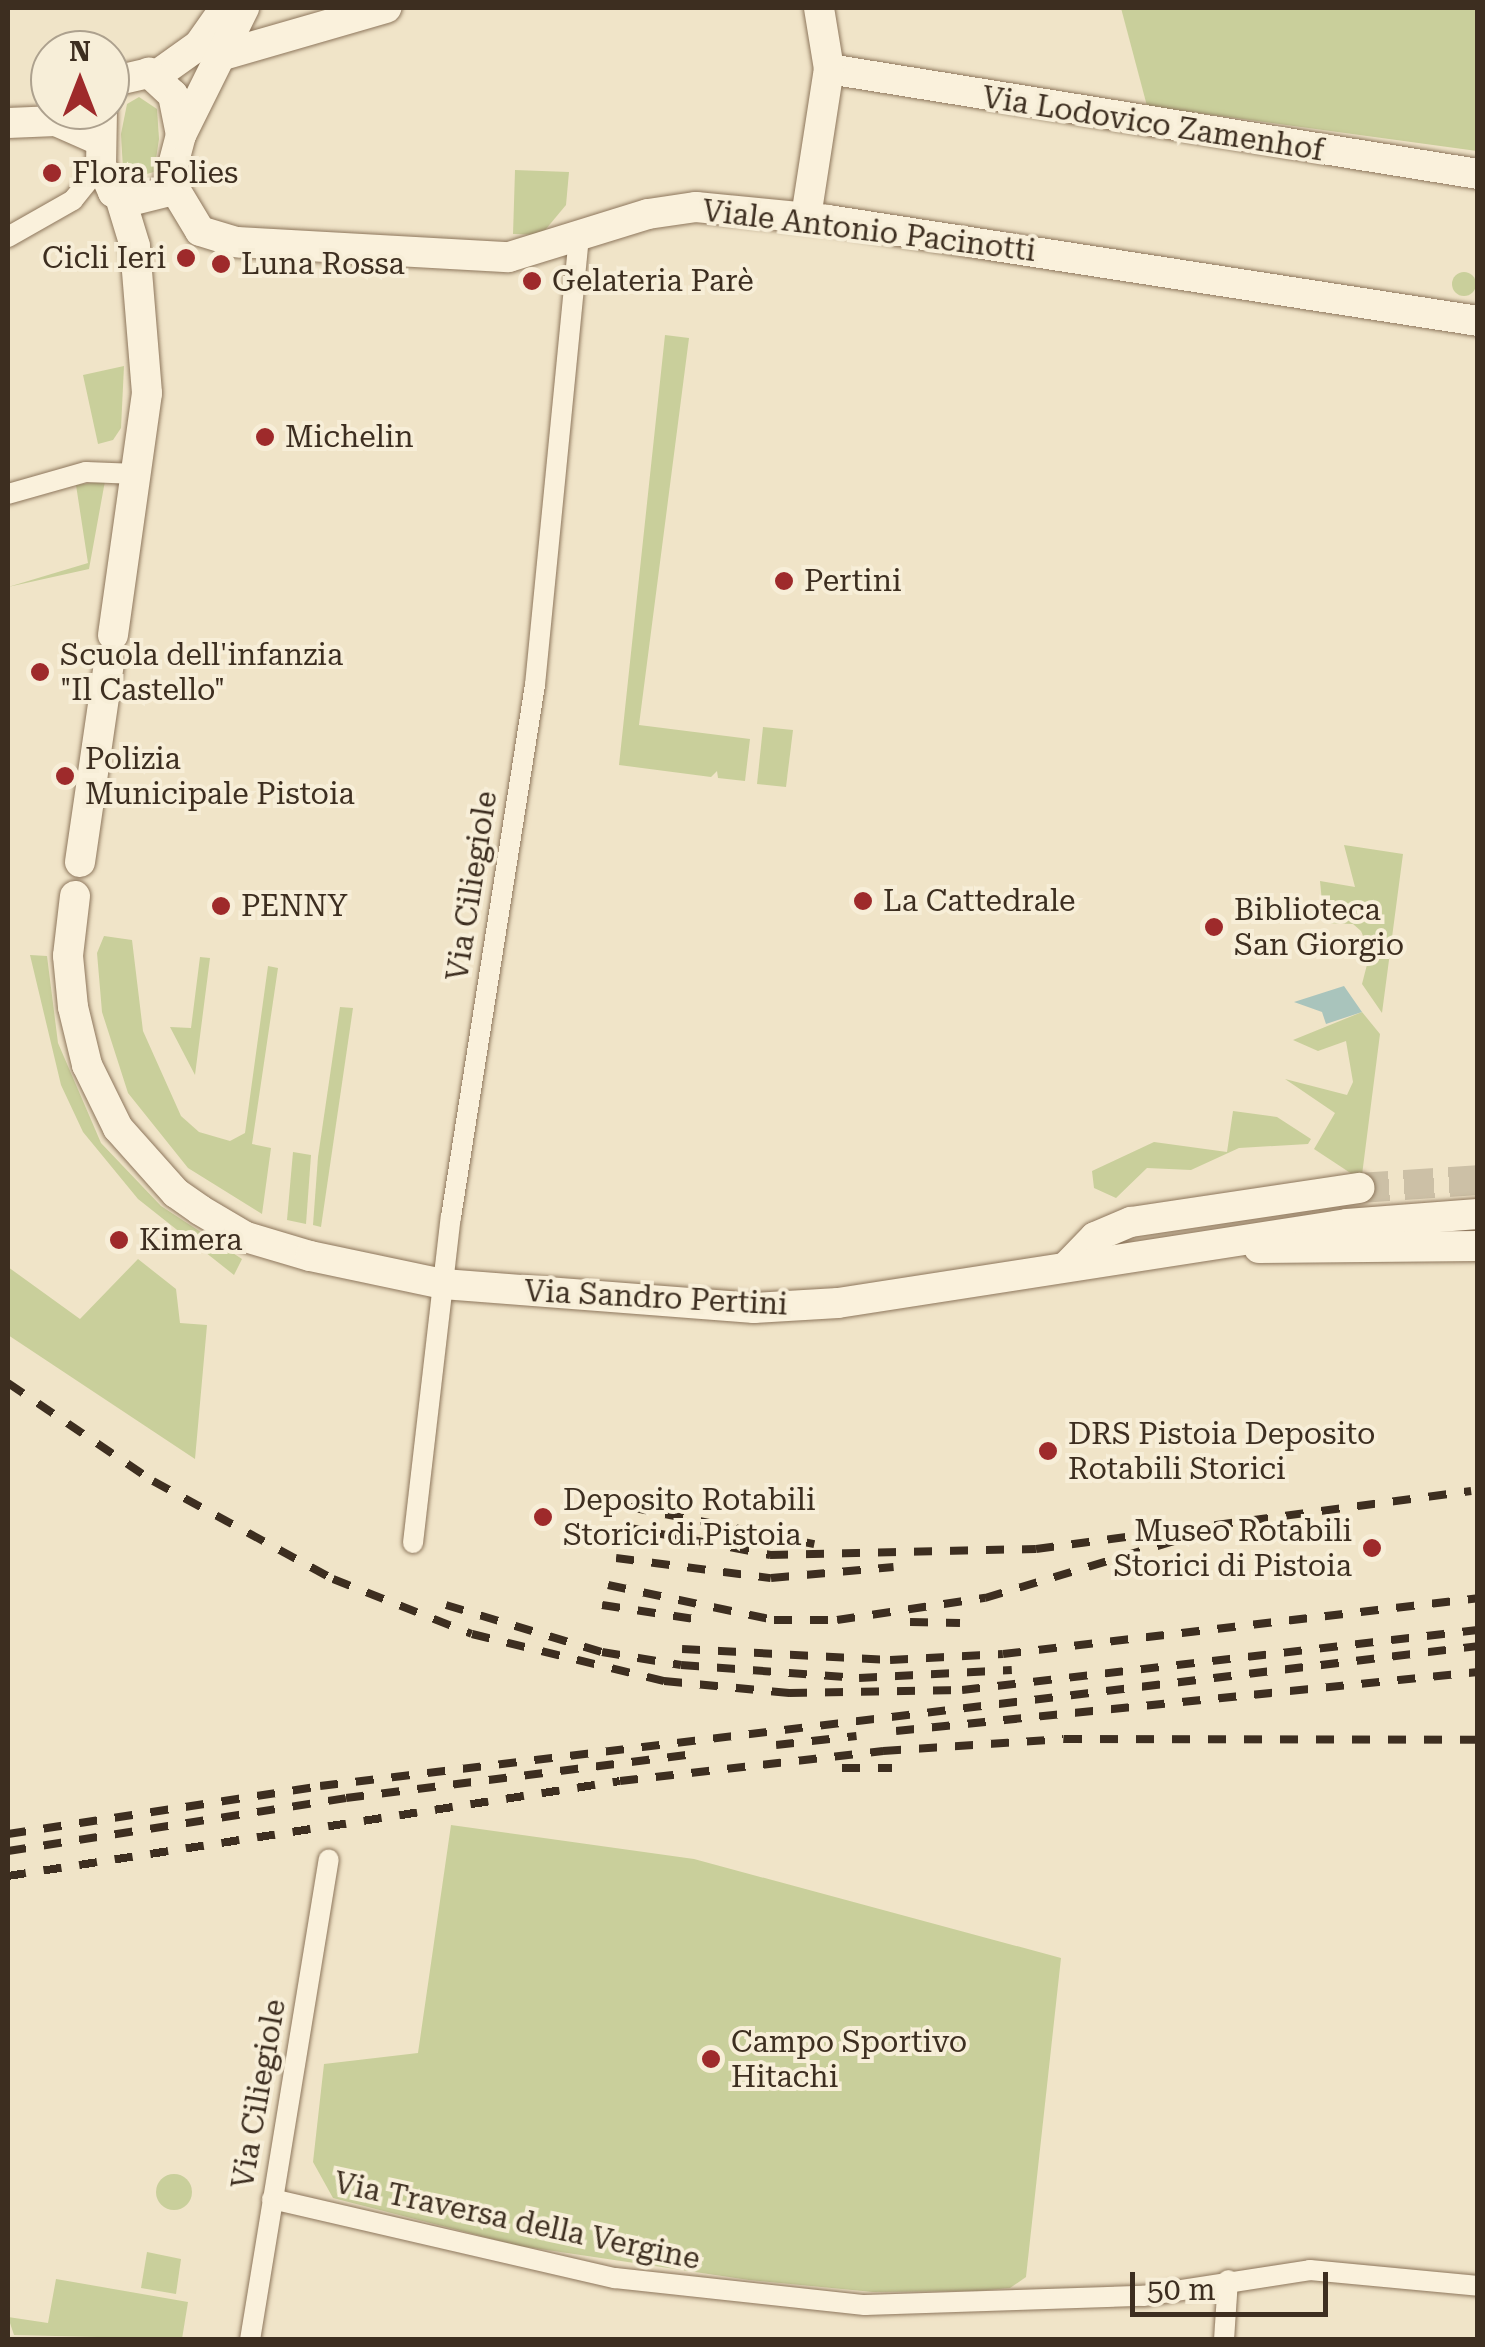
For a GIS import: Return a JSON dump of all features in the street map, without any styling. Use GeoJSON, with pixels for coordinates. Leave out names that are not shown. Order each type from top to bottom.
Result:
{"type":"FeatureCollection","features":[{"type":"Feature","properties":{"kind":"street"},"geometry":{"type":"LineString","coordinates":[[130,72],[158,75],[192,52],[226,8]]}},
{"type":"Feature","properties":{"kind":"street"},"geometry":{"type":"LineString","coordinates":[[135,246],[162,192],[181,134],[244,8]]}},
{"type":"Feature","properties":{"kind":"street"},"geometry":{"type":"LineString","coordinates":[[223,56],[386,8]]}},
{"type":"Feature","properties":{"kind":"street"},"geometry":{"type":"LineString","coordinates":[[806,217],[829,69],[819,8]]}},
{"type":"Feature","properties":{"kind":"street","name":"Via Lodovico Zamenhof"},"geometry":{"type":"LineString","coordinates":[[829,69],[904,86],[1478,174]]}},
{"type":"Feature","properties":{"kind":"street"},"geometry":{"type":"LineString","coordinates":[[158,75],[173,94],[181,134]]}},
{"type":"Feature","properties":{"kind":"street"},"geometry":{"type":"LineString","coordinates":[[8,120],[56,121],[100,138]]}},
{"type":"Feature","properties":{"kind":"street"},"geometry":{"type":"LineString","coordinates":[[80,862],[146,393],[135,246],[100,138]]}},
{"type":"Feature","properties":{"kind":"street"},"geometry":{"type":"LineString","coordinates":[[8,237],[73,200],[100,138]]}},
{"type":"Feature","properties":{"kind":"street"},"geometry":{"type":"LineString","coordinates":[[120,197],[162,192]]}},
{"type":"Feature","properties":{"kind":"street","name":"Viale Antonio Pacinotti"},"geometry":{"type":"LineString","coordinates":[[162,192],[200,231],[237,242],[509,257],[680,208],[806,217],[1478,321]]}},
{"type":"Feature","properties":{"kind":"street","name":"Via Ciliegiole"},"geometry":{"type":"LineString","coordinates":[[414,1543],[443,1284],[534,684],[579,238]]}},
{"type":"Feature","properties":{"kind":"street"},"geometry":{"type":"LineString","coordinates":[[8,494],[86,472],[137,474]]}},
{"type":"Feature","properties":{"kind":"street","name":"Via Sandro Pertini"},"geometry":{"type":"LineString","coordinates":[[75,896],[69,971],[81,1048],[118,1128],[153,1170],[176,1193],[246,1237],[443,1284],[754,1308],[857,1300],[1222,1240],[1478,1214]]}},
{"type":"Feature","properties":{"kind":"street"},"geometry":{"type":"LineString","coordinates":[[1067,1266],[1099,1234],[1132,1222],[1359,1188]]}},
{"type":"Feature","properties":{"kind":"street"},"geometry":{"type":"LineString","coordinates":[[1222,1240],[1299,1252],[1478,1246]]}},
{"type":"Feature","properties":{"kind":"street","name":"Via Ciliegiole"},"geometry":{"type":"LineString","coordinates":[[250,2340],[329,1859]]}},
{"type":"Feature","properties":{"kind":"street","name":"Via Traversa della Vergine"},"geometry":{"type":"LineString","coordinates":[[272,2199],[572,2270],[743,2296],[932,2308],[1143,2296],[1228,2280],[1329,2270],[1478,2286]]}},
{"type":"Feature","properties":{"kind":"street"},"geometry":{"type":"LineString","coordinates":[[1224,2340],[1228,2280]]}},
{"type":"Feature","properties":{"kind":"green space"},"geometry":{"type":"Polygon","coordinates":[[[1121,8],[1477,8],[1477,151],[1147,106],[1121,8]]]}},
{"type":"Feature","properties":{"kind":"green space"},"geometry":{"type":"Polygon","coordinates":[[[139,97],[157,109],[159,139],[154,172],[136,177],[123,169],[121,134],[122,130],[130,130],[130,102],[139,97]]]}},
{"type":"Feature","properties":{"kind":"green space"},"geometry":{"type":"Polygon","coordinates":[[[515,170],[569,172],[566,205],[541,235],[513,234],[515,170]]]}},
{"type":"Feature","properties":{"kind":"green space"},"geometry":{"type":"Polygon","coordinates":[[[1464,272],[1473,275],[1473,293],[1464,296],[1455,293],[1452,284],[1455,275],[1464,272]]]}},
{"type":"Feature","properties":{"kind":"green space"},"geometry":{"type":"Polygon","coordinates":[[[665,335],[689,338],[639,725],[750,739],[745,781],[718,778],[717,771],[711,777],[619,765],[665,335]]]}},
{"type":"Feature","properties":{"kind":"green space"},"geometry":{"type":"Polygon","coordinates":[[[124,366],[121,428],[113,440],[98,444],[83,375],[124,366]]]}},
{"type":"Feature","properties":{"kind":"green space"},"geometry":{"type":"Polygon","coordinates":[[[105,481],[89,569],[8,587],[88,563],[76,485],[105,481]]]}},
{"type":"Feature","properties":{"kind":"green space"},"geometry":{"type":"Polygon","coordinates":[[[763,727],[793,730],[786,787],[757,784],[763,727]]]}},
{"type":"Feature","properties":{"kind":"green space"},"geometry":{"type":"Polygon","coordinates":[[[1344,845],[1403,854],[1382,1013],[1362,984],[1370,953],[1361,931],[1353,924],[1324,923],[1320,881],[1355,887],[1344,845]]]}},
{"type":"Feature","properties":{"kind":"green space"},"geometry":{"type":"Polygon","coordinates":[[[104,936],[132,940],[143,1031],[181,1116],[199,1132],[230,1141],[245,1133],[268,966],[278,968],[252,1144],[271,1148],[262,1214],[188,1168],[128,1093],[102,1012],[97,953],[104,936]]]}},
{"type":"Feature","properties":{"kind":"green space"},"geometry":{"type":"Polygon","coordinates":[[[30,955],[47,956],[58,1043],[101,1143],[161,1206],[242,1259],[234,1275],[138,1199],[83,1132],[61,1085],[30,955]]]}},
{"type":"Feature","properties":{"kind":"green space"},"geometry":{"type":"Polygon","coordinates":[[[200,957],[210,958],[195,1075],[170,1027],[191,1028],[200,957]]]}},
{"type":"Feature","properties":{"kind":"green space"},"geometry":{"type":"Polygon","coordinates":[[[340,1007],[353,1008],[321,1227],[313,1225],[318,1157],[340,1007]]]}},
{"type":"Feature","properties":{"kind":"green space"},"geometry":{"type":"Polygon","coordinates":[[[1362,1012],[1380,1034],[1362,1175],[1355,1176],[1314,1149],[1335,1113],[1285,1079],[1347,1095],[1353,1082],[1346,1041],[1318,1051],[1293,1040],[1362,1012]]]}},
{"type":"Feature","properties":{"kind":"green space"},"geometry":{"type":"Polygon","coordinates":[[[1233,1111],[1277,1117],[1311,1139],[1308,1144],[1239,1148],[1191,1170],[1147,1168],[1116,1198],[1094,1188],[1092,1171],[1154,1142],[1227,1152],[1233,1111]]]}},
{"type":"Feature","properties":{"kind":"green space"},"geometry":{"type":"Polygon","coordinates":[[[293,1152],[311,1155],[306,1224],[287,1220],[293,1152]]]}},
{"type":"Feature","properties":{"kind":"green space"},"geometry":{"type":"Polygon","coordinates":[[[138,1259],[176,1289],[180,1323],[207,1325],[195,1459],[8,1335],[8,1267],[80,1319],[138,1259]]]}},
{"type":"Feature","properties":{"kind":"green space","name":"Campo Sportivo Hitachi"},"geometry":{"type":"Polygon","coordinates":[[[451,1825],[694,1859],[1061,1958],[1026,2277],[1010,2288],[977,2291],[873,2292],[749,2280],[520,2246],[333,2198],[313,2162],[324,2064],[418,2053],[451,1825]]]}},
{"type":"Feature","properties":{"kind":"green space"},"geometry":{"type":"Polygon","coordinates":[[[174,2174],[187,2179],[192,2192],[187,2205],[174,2210],[161,2205],[156,2192],[161,2179],[174,2174]]]}},
{"type":"Feature","properties":{"kind":"green space"},"geometry":{"type":"Polygon","coordinates":[[[147,2252],[181,2259],[176,2294],[141,2288],[147,2252]]]}},
{"type":"Feature","properties":{"kind":"green space"},"geometry":{"type":"Polygon","coordinates":[[[56,2279],[188,2302],[182,2339],[14,2335],[8,2317],[48,2323],[56,2279]]]}},
{"type":"Feature","properties":{"kind":"water"},"geometry":{"type":"Polygon","coordinates":[[[1344,986],[1362,1012],[1326,1024],[1322,1012],[1294,1002],[1344,986]]]}},
{"type":"Feature","properties":{"kind":"tunnel"},"geometry":{"type":"LineString","coordinates":[[1359,1188],[1478,1180]]}},
{"type":"Feature","properties":{"kind":"railway"},"geometry":{"type":"LineString","coordinates":[[8,1383],[153,1481],[333,1579],[472,1634],[664,1681],[789,1693],[962,1690],[1478,1630]]}},
{"type":"Feature","properties":{"kind":"railway"},"geometry":{"type":"LineString","coordinates":[[625,1527],[770,1555],[1036,1549],[1471,1491]]}},
{"type":"Feature","properties":{"kind":"railway"},"geometry":{"type":"LineString","coordinates":[[630,1507],[814,1544]]}},
{"type":"Feature","properties":{"kind":"railway"},"geometry":{"type":"LineString","coordinates":[[608,1585],[774,1620],[837,1620],[985,1598],[1174,1541]]}},
{"type":"Feature","properties":{"kind":"railway"},"geometry":{"type":"LineString","coordinates":[[616,1558],[771,1578],[894,1567]]}},
{"type":"Feature","properties":{"kind":"railway"},"geometry":{"type":"LineString","coordinates":[[682,1649],[890,1660],[1003,1654],[1478,1598]]}},
{"type":"Feature","properties":{"kind":"railway"},"geometry":{"type":"LineString","coordinates":[[446,1605],[602,1652],[681,1665],[859,1678],[1012,1670]]}},
{"type":"Feature","properties":{"kind":"railway"},"geometry":{"type":"LineString","coordinates":[[602,1605],[701,1620]]}},
{"type":"Feature","properties":{"kind":"railway"},"geometry":{"type":"LineString","coordinates":[[910,1622],[960,1623]]}},
{"type":"Feature","properties":{"kind":"railway"},"geometry":{"type":"LineString","coordinates":[[8,1834],[320,1786],[1478,1646]]}},
{"type":"Feature","properties":{"kind":"railway"},"geometry":{"type":"LineString","coordinates":[[896,1731],[1478,1672]]}},
{"type":"Feature","properties":{"kind":"railway"},"geometry":{"type":"LineString","coordinates":[[776,1745],[856,1736]]}},
{"type":"Feature","properties":{"kind":"railway"},"geometry":{"type":"LineString","coordinates":[[8,1876],[620,1781],[883,1751],[1064,1739],[1478,1740]]}},
{"type":"Feature","properties":{"kind":"railway"},"geometry":{"type":"LineString","coordinates":[[8,1851],[346,1798],[692,1754]]}},
{"type":"Feature","properties":{"kind":"railway"},"geometry":{"type":"LineString","coordinates":[[842,1768],[892,1768]]}},
{"type":"Feature","properties":{"kind":"place","name":"Flora Folies"},"geometry":{"type":"Point","coordinates":[52,173]}},
{"type":"Feature","properties":{"kind":"place","name":"Cicli Ieri"},"geometry":{"type":"Point","coordinates":[186,258]}},
{"type":"Feature","properties":{"kind":"place","name":"Luna Rossa"},"geometry":{"type":"Point","coordinates":[221,264]}},
{"type":"Feature","properties":{"kind":"place","name":"Gelateria Parè"},"geometry":{"type":"Point","coordinates":[532,281]}},
{"type":"Feature","properties":{"kind":"place","name":"Michelin"},"geometry":{"type":"Point","coordinates":[265,437]}},
{"type":"Feature","properties":{"kind":"place","name":"Pertini"},"geometry":{"type":"Point","coordinates":[784,581]}},
{"type":"Feature","properties":{"kind":"place","name":"Scuola dell'infanzia \"Il Castello\""},"geometry":{"type":"Point","coordinates":[40,672]}},
{"type":"Feature","properties":{"kind":"place","name":"Polizia Municipale Pistoia"},"geometry":{"type":"Point","coordinates":[65,776]}},
{"type":"Feature","properties":{"kind":"place","name":"La Cattedrale"},"geometry":{"type":"Point","coordinates":[863,901]}},
{"type":"Feature","properties":{"kind":"place","name":"PENNY"},"geometry":{"type":"Point","coordinates":[221,906]}},
{"type":"Feature","properties":{"kind":"place","name":"Biblioteca San Giorgio"},"geometry":{"type":"Point","coordinates":[1214,927]}},
{"type":"Feature","properties":{"kind":"place","name":"Kimera"},"geometry":{"type":"Point","coordinates":[119,1240]}},
{"type":"Feature","properties":{"kind":"place","name":"DRS Pistoia Deposito Rotabili Storici"},"geometry":{"type":"Point","coordinates":[1048,1451]}},
{"type":"Feature","properties":{"kind":"place","name":"Deposito Rotabili Storici di Pistoia"},"geometry":{"type":"Point","coordinates":[543,1517]}},
{"type":"Feature","properties":{"kind":"place","name":"Museo Rotabili Storici di Pistoia"},"geometry":{"type":"Point","coordinates":[1372,1548]}},
{"type":"Feature","properties":{"kind":"place","name":"Campo Sportivo Hitachi"},"geometry":{"type":"Point","coordinates":[711,2059]}}]}
